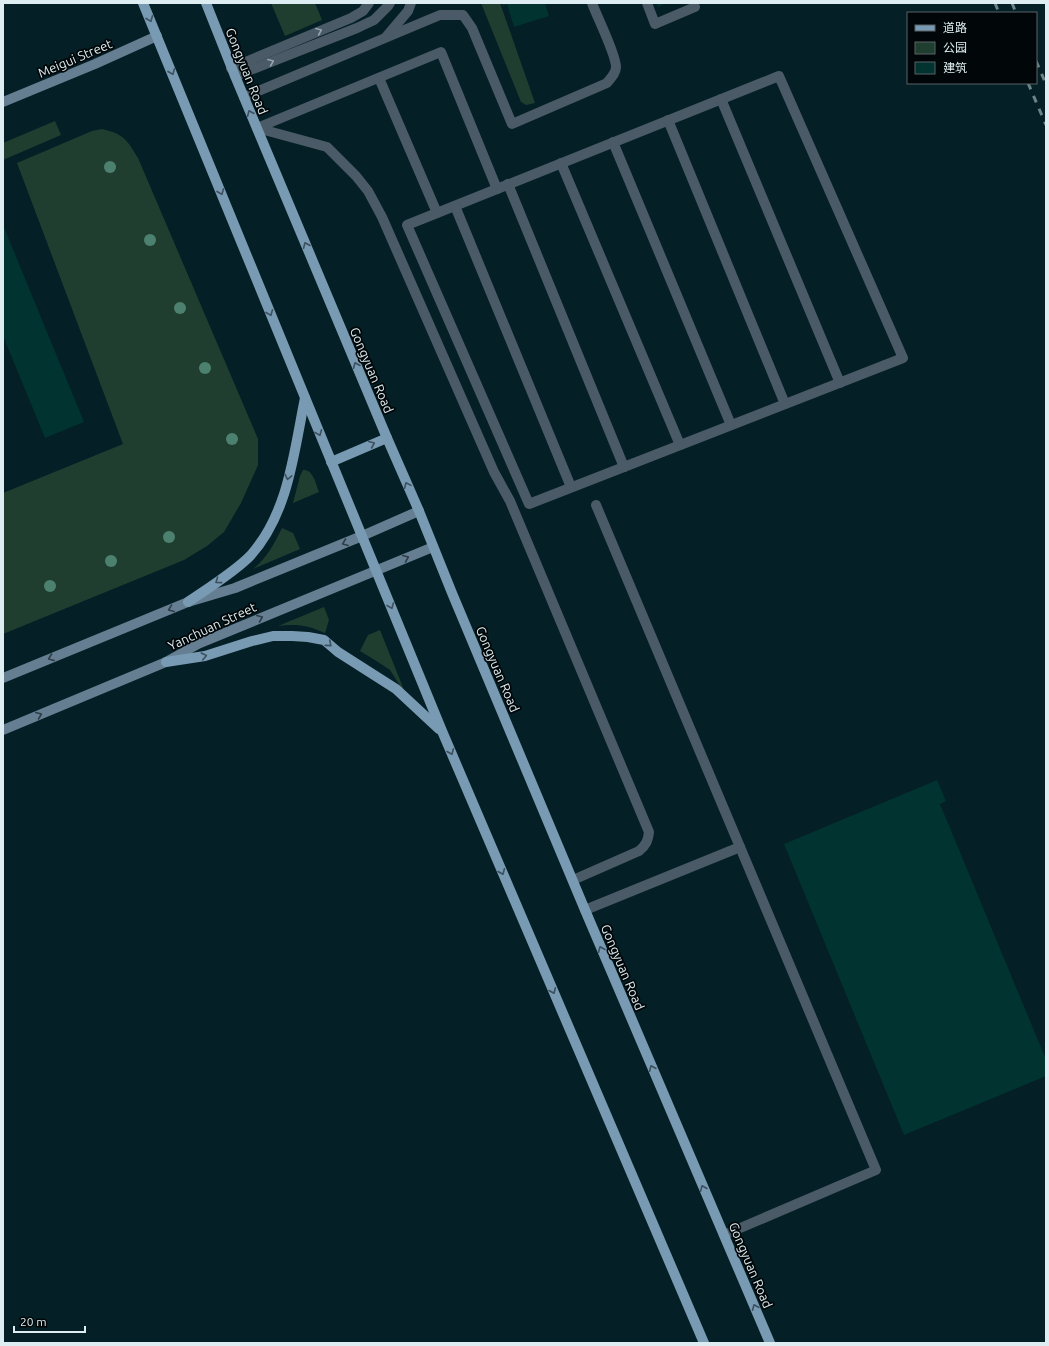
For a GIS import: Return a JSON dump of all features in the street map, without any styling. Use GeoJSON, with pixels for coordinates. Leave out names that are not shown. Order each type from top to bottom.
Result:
{"type":"FeatureCollection","features":[{"type":"Feature","properties":{"kind":"main road"},"geometry":{"type":"LineString","coordinates":[[144,3],[442,731],[704,1343]]}},
{"type":"Feature","properties":{"kind":"main road","name":"Gongyuan Road"},"geometry":{"type":"LineString","coordinates":[[206,3],[233,72],[419,511],[585,910],[770,1343]]}},
{"type":"Feature","properties":{"kind":"main road","name":"Meigui Street"},"geometry":{"type":"LineString","coordinates":[[3,102],[95,64],[157,36]]}},
{"type":"Feature","properties":{"kind":"main road"},"geometry":{"type":"LineString","coordinates":[[188,602],[239,566],[251,555],[271,526],[286,487],[305,398]]}},
{"type":"Feature","properties":{"kind":"main road"},"geometry":{"type":"LineString","coordinates":[[331,462],[387,438]]}},
{"type":"Feature","properties":{"kind":"main road","name":"Yanchuan Street"},"geometry":{"type":"LineString","coordinates":[[3,678],[188,602],[235,588],[419,511]]}},
{"type":"Feature","properties":{"kind":"main road","name":"Yanchuan Street"},"geometry":{"type":"LineString","coordinates":[[3,730],[166,662],[198,644],[433,547]]}},
{"type":"Feature","properties":{"kind":"main road"},"geometry":{"type":"LineString","coordinates":[[166,662],[205,656],[273,636],[292,636],[324,640],[338,652],[396,689],[442,731]]}},
{"type":"Feature","properties":{"kind":"lane"},"geometry":{"type":"LineString","coordinates":[[233,72],[351,18],[363,11],[369,3]]}},
{"type":"Feature","properties":{"kind":"lane"},"geometry":{"type":"LineString","coordinates":[[233,72],[358,28],[374,20],[390,3]]}},
{"type":"Feature","properties":{"kind":"lane"},"geometry":{"type":"LineString","coordinates":[[385,38],[408,11],[411,3]]}},
{"type":"Feature","properties":{"kind":"lane"},"geometry":{"type":"LineString","coordinates":[[244,97],[440,15],[463,15],[472,28],[512,124],[607,83],[613,76],[616,68],[614,56],[592,3]]}},
{"type":"Feature","properties":{"kind":"lane"},"geometry":{"type":"LineString","coordinates":[[647,3],[655,24],[695,7]]}},
{"type":"Feature","properties":{"kind":"lane"},"geometry":{"type":"LineString","coordinates":[[257,128],[441,52],[497,189]]}},
{"type":"Feature","properties":{"kind":"lane"},"geometry":{"type":"LineString","coordinates":[[779,76],[903,358],[529,504],[407,225],[497,189],[779,76]]}},
{"type":"Feature","properties":{"kind":"lane"},"geometry":{"type":"LineString","coordinates":[[379,78],[437,213]]}},
{"type":"Feature","properties":{"kind":"lane"},"geometry":{"type":"LineString","coordinates":[[721,99],[840,382]]}},
{"type":"Feature","properties":{"kind":"lane"},"geometry":{"type":"LineString","coordinates":[[668,120],[785,404]]}},
{"type":"Feature","properties":{"kind":"lane"},"geometry":{"type":"LineString","coordinates":[[257,128],[327,147],[356,176],[368,191],[379,210],[494,472],[510,501],[650,832],[649,840],[646,846],[639,851],[573,880]]}},
{"type":"Feature","properties":{"kind":"lane"},"geometry":{"type":"LineString","coordinates":[[613,142],[731,425]]}},
{"type":"Feature","properties":{"kind":"lane"},"geometry":{"type":"LineString","coordinates":[[561,163],[680,445]]}},
{"type":"Feature","properties":{"kind":"lane"},"geometry":{"type":"LineString","coordinates":[[508,184],[624,467]]}},
{"type":"Feature","properties":{"kind":"lane"},"geometry":{"type":"LineString","coordinates":[[455,206],[572,488]]}},
{"type":"Feature","properties":{"kind":"lane"},"geometry":{"type":"LineString","coordinates":[[596,506],[876,1170],[724,1235]]}},
{"type":"Feature","properties":{"kind":"lane"},"geometry":{"type":"LineString","coordinates":[[585,910],[740,847]]}},
{"type":"Feature","properties":{"kind":"green space"},"geometry":{"type":"Polygon","coordinates":[[[271,3],[315,3],[322,20],[285,36],[271,3]]]}},
{"type":"Feature","properties":{"kind":"green space"},"geometry":{"type":"Polygon","coordinates":[[[481,3],[500,3],[535,103],[526,105],[521,102],[481,3]]]}},
{"type":"Feature","properties":{"kind":"green space"},"geometry":{"type":"Polygon","coordinates":[[[55,121],[61,135],[3,160],[3,143],[55,121]]]}},
{"type":"Feature","properties":{"kind":"green space"},"geometry":{"type":"Polygon","coordinates":[[[102,129],[115,133],[128,142],[138,158],[258,439],[258,465],[241,503],[224,532],[207,546],[184,560],[3,634],[3,493],[123,444],[17,163],[92,131],[102,129]]]}},
{"type":"Feature","properties":{"kind":"green space"},"geometry":{"type":"Polygon","coordinates":[[[303,470],[306,470],[312,474],[319,492],[293,503],[300,476],[303,470]]]}},
{"type":"Feature","properties":{"kind":"green space"},"geometry":{"type":"Polygon","coordinates":[[[282,528],[293,533],[300,549],[253,569],[266,555],[282,528]]]}},
{"type":"Feature","properties":{"kind":"green space"},"geometry":{"type":"Polygon","coordinates":[[[324,607],[329,620],[325,633],[302,626],[278,626],[324,607]]]}},
{"type":"Feature","properties":{"kind":"green space"},"geometry":{"type":"Polygon","coordinates":[[[380,630],[406,695],[390,670],[360,651],[368,635],[380,630]]]}},
{"type":"Feature","properties":{"kind":"building"},"geometry":{"type":"Polygon","coordinates":[[[502,3],[545,3],[549,16],[514,27],[507,4],[503,6],[502,3]]]}},
{"type":"Feature","properties":{"kind":"building"},"geometry":{"type":"Polygon","coordinates":[[[656,3],[666,3],[658,7],[656,3]]]}},
{"type":"Feature","properties":{"kind":"building"},"geometry":{"type":"Polygon","coordinates":[[[3,225],[84,422],[45,438],[3,336],[3,225]]]}},
{"type":"Feature","properties":{"kind":"building"},"geometry":{"type":"Polygon","coordinates":[[[937,780],[946,801],[940,804],[1046,1057],[1046,1076],[904,1135],[784,844],[937,780]]]}},
{"type":"Feature","properties":{"kind":"railway"},"geometry":{"type":"LineString","coordinates":[[995,3],[999,12]]}},
{"type":"Feature","properties":{"kind":"railway"},"geometry":{"type":"LineString","coordinates":[[1012,3],[1016,12]]}},
{"type":"Feature","properties":{"kind":"railway"},"geometry":{"type":"LineString","coordinates":[[1037,63],[1046,84]]}},
{"type":"Feature","properties":{"kind":"railway"},"geometry":{"type":"LineString","coordinates":[[1028,84],[1046,125]]}}]}
